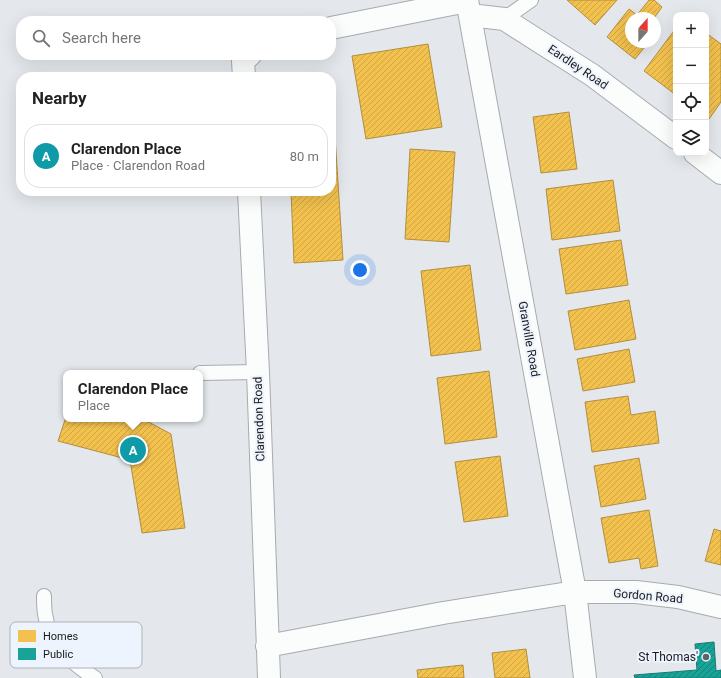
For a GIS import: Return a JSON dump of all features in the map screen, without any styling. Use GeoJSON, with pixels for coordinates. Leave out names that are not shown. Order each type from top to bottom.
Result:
{"type":"FeatureCollection","features":[{"type":"Feature","properties":{"kind":"street","name":"Eardley Road"},"geometry":{"type":"LineString","coordinates":[[468,5],[504,20],[592,75],[673,136]]}},
{"type":"Feature","properties":{"kind":"street"},"geometry":{"type":"LineString","coordinates":[[336,27],[468,5]]}},
{"type":"Feature","properties":{"kind":"street","name":"Granville Road"},"geometry":{"type":"LineString","coordinates":[[468,5],[575,592],[585,678]]}},
{"type":"Feature","properties":{"kind":"street"},"geometry":{"type":"LineString","coordinates":[[244,72],[245,60]]}},
{"type":"Feature","properties":{"kind":"street"},"geometry":{"type":"LineString","coordinates":[[701,156],[718,165]]}},
{"type":"Feature","properties":{"kind":"street","name":"Clarendon Road"},"geometry":{"type":"LineString","coordinates":[[250,196],[269,678]]}},
{"type":"Feature","properties":{"kind":"street"},"geometry":{"type":"LineString","coordinates":[[267,646],[443,613],[575,592]]}},
{"type":"Feature","properties":{"kind":"street","name":"Gordon Road"},"geometry":{"type":"LineString","coordinates":[[575,592],[636,592],[678,597],[721,606]]}},
{"type":"Feature","properties":{"kind":"lane"},"geometry":{"type":"LineString","coordinates":[[504,20],[531,0]]}},
{"type":"Feature","properties":{"kind":"lane"},"geometry":{"type":"LineString","coordinates":[[203,373],[258,372]]}},
{"type":"Feature","properties":{"kind":"lane"},"geometry":{"type":"LineString","coordinates":[[44,596],[47,622]]}},
{"type":"Feature","properties":{"kind":"lane"},"geometry":{"type":"LineString","coordinates":[[81,668],[95,678]]}},
{"type":"Feature","properties":{"kind":"building: Homes"},"geometry":{"type":"Polygon","coordinates":[[[567,0],[617,0],[595,25],[567,0]]]}},
{"type":"Feature","properties":{"kind":"building: Homes"},"geometry":{"type":"Polygon","coordinates":[[[649,0],[654,0],[662,7],[658,12],[639,12],[649,0]]]}},
{"type":"Feature","properties":{"kind":"building: Homes"},"geometry":{"type":"Polygon","coordinates":[[[625,14],[625,48],[644,48],[635,59],[607,37],[625,14]]]}},
{"type":"Feature","properties":{"kind":"building: Homes"},"geometry":{"type":"Polygon","coordinates":[[[673,32],[673,93],[644,71],[673,32]]]}},
{"type":"Feature","properties":{"kind":"building: Homes"},"geometry":{"type":"Polygon","coordinates":[[[709,35],[721,44],[721,102],[709,119],[709,35]]]}},
{"type":"Feature","properties":{"kind":"building: Homes"},"geometry":{"type":"Polygon","coordinates":[[[428,44],[442,127],[366,139],[352,56],[428,44]]]}},
{"type":"Feature","properties":{"kind":"building: Homes"},"geometry":{"type":"Polygon","coordinates":[[[569,112],[577,169],[541,173],[533,117],[569,112]]]}},
{"type":"Feature","properties":{"kind":"building: Homes"},"geometry":{"type":"Polygon","coordinates":[[[410,149],[455,152],[449,242],[405,239],[410,149]]]}},
{"type":"Feature","properties":{"kind":"building: Homes"},"geometry":{"type":"Polygon","coordinates":[[[336,152],[343,260],[294,263],[291,196],[336,196],[336,152]]]}},
{"type":"Feature","properties":{"kind":"building: Homes"},"geometry":{"type":"Polygon","coordinates":[[[613,180],[620,231],[552,240],[546,189],[613,180]]]}},
{"type":"Feature","properties":{"kind":"building: Homes"},"geometry":{"type":"Polygon","coordinates":[[[621,240],[628,285],[566,294],[559,249],[621,240]]]}},
{"type":"Feature","properties":{"kind":"building: Homes"},"geometry":{"type":"Polygon","coordinates":[[[470,265],[481,350],[431,356],[421,271],[470,265]]]}},
{"type":"Feature","properties":{"kind":"building: Homes"},"geometry":{"type":"Polygon","coordinates":[[[629,300],[636,339],[575,350],[568,311],[629,300]]]}},
{"type":"Feature","properties":{"kind":"building: Homes"},"geometry":{"type":"Polygon","coordinates":[[[629,349],[635,382],[583,391],[577,359],[629,349]]]}},
{"type":"Feature","properties":{"kind":"building: Homes"},"geometry":{"type":"Polygon","coordinates":[[[489,371],[497,437],[445,444],[437,378],[489,371]]]}},
{"type":"Feature","properties":{"kind":"building: Homes"},"geometry":{"type":"Polygon","coordinates":[[[628,396],[631,415],[655,411],[659,443],[592,452],[585,402],[628,396]]]}},
{"type":"Feature","properties":{"kind":"building: Homes"},"geometry":{"type":"Polygon","coordinates":[[[64,422],[149,422],[171,434],[185,528],[142,533],[130,460],[58,441],[64,422]]]}},
{"type":"Feature","properties":{"kind":"building: Homes"},"geometry":{"type":"Polygon","coordinates":[[[500,456],[508,516],[464,522],[455,462],[500,456]]]}},
{"type":"Feature","properties":{"kind":"building: Homes"},"geometry":{"type":"Polygon","coordinates":[[[639,458],[646,499],[601,507],[594,466],[639,458]]]}},
{"type":"Feature","properties":{"kind":"building: Homes"},"geometry":{"type":"Polygon","coordinates":[[[649,510],[658,566],[641,569],[639,558],[609,563],[601,518],[649,510]]]}},
{"type":"Feature","properties":{"kind":"building: Homes"},"geometry":{"type":"Polygon","coordinates":[[[714,529],[721,531],[721,565],[705,561],[714,529]]]}},
{"type":"Feature","properties":{"kind":"building: Homes"},"geometry":{"type":"Polygon","coordinates":[[[526,649],[530,678],[495,678],[492,653],[526,649]]]}},
{"type":"Feature","properties":{"kind":"building: Homes"},"geometry":{"type":"Polygon","coordinates":[[[463,665],[464,678],[418,678],[417,670],[463,665]]]}},
{"type":"Feature","properties":{"kind":"building: Public","name":"St Thomas'"},"geometry":{"type":"Polygon","coordinates":[[[714,642],[716,671],[721,670],[721,678],[635,678],[634,675],[697,670],[695,644],[714,642]]]}},
{"type":"Feature","properties":{"kind":"place","name":"Clarendon Place"},"geometry":{"type":"Point","coordinates":[133,450]}},
{"type":"Feature","properties":{"kind":"place","name":"St Thomas'"},"geometry":{"type":"Point","coordinates":[706,657]}}]}
